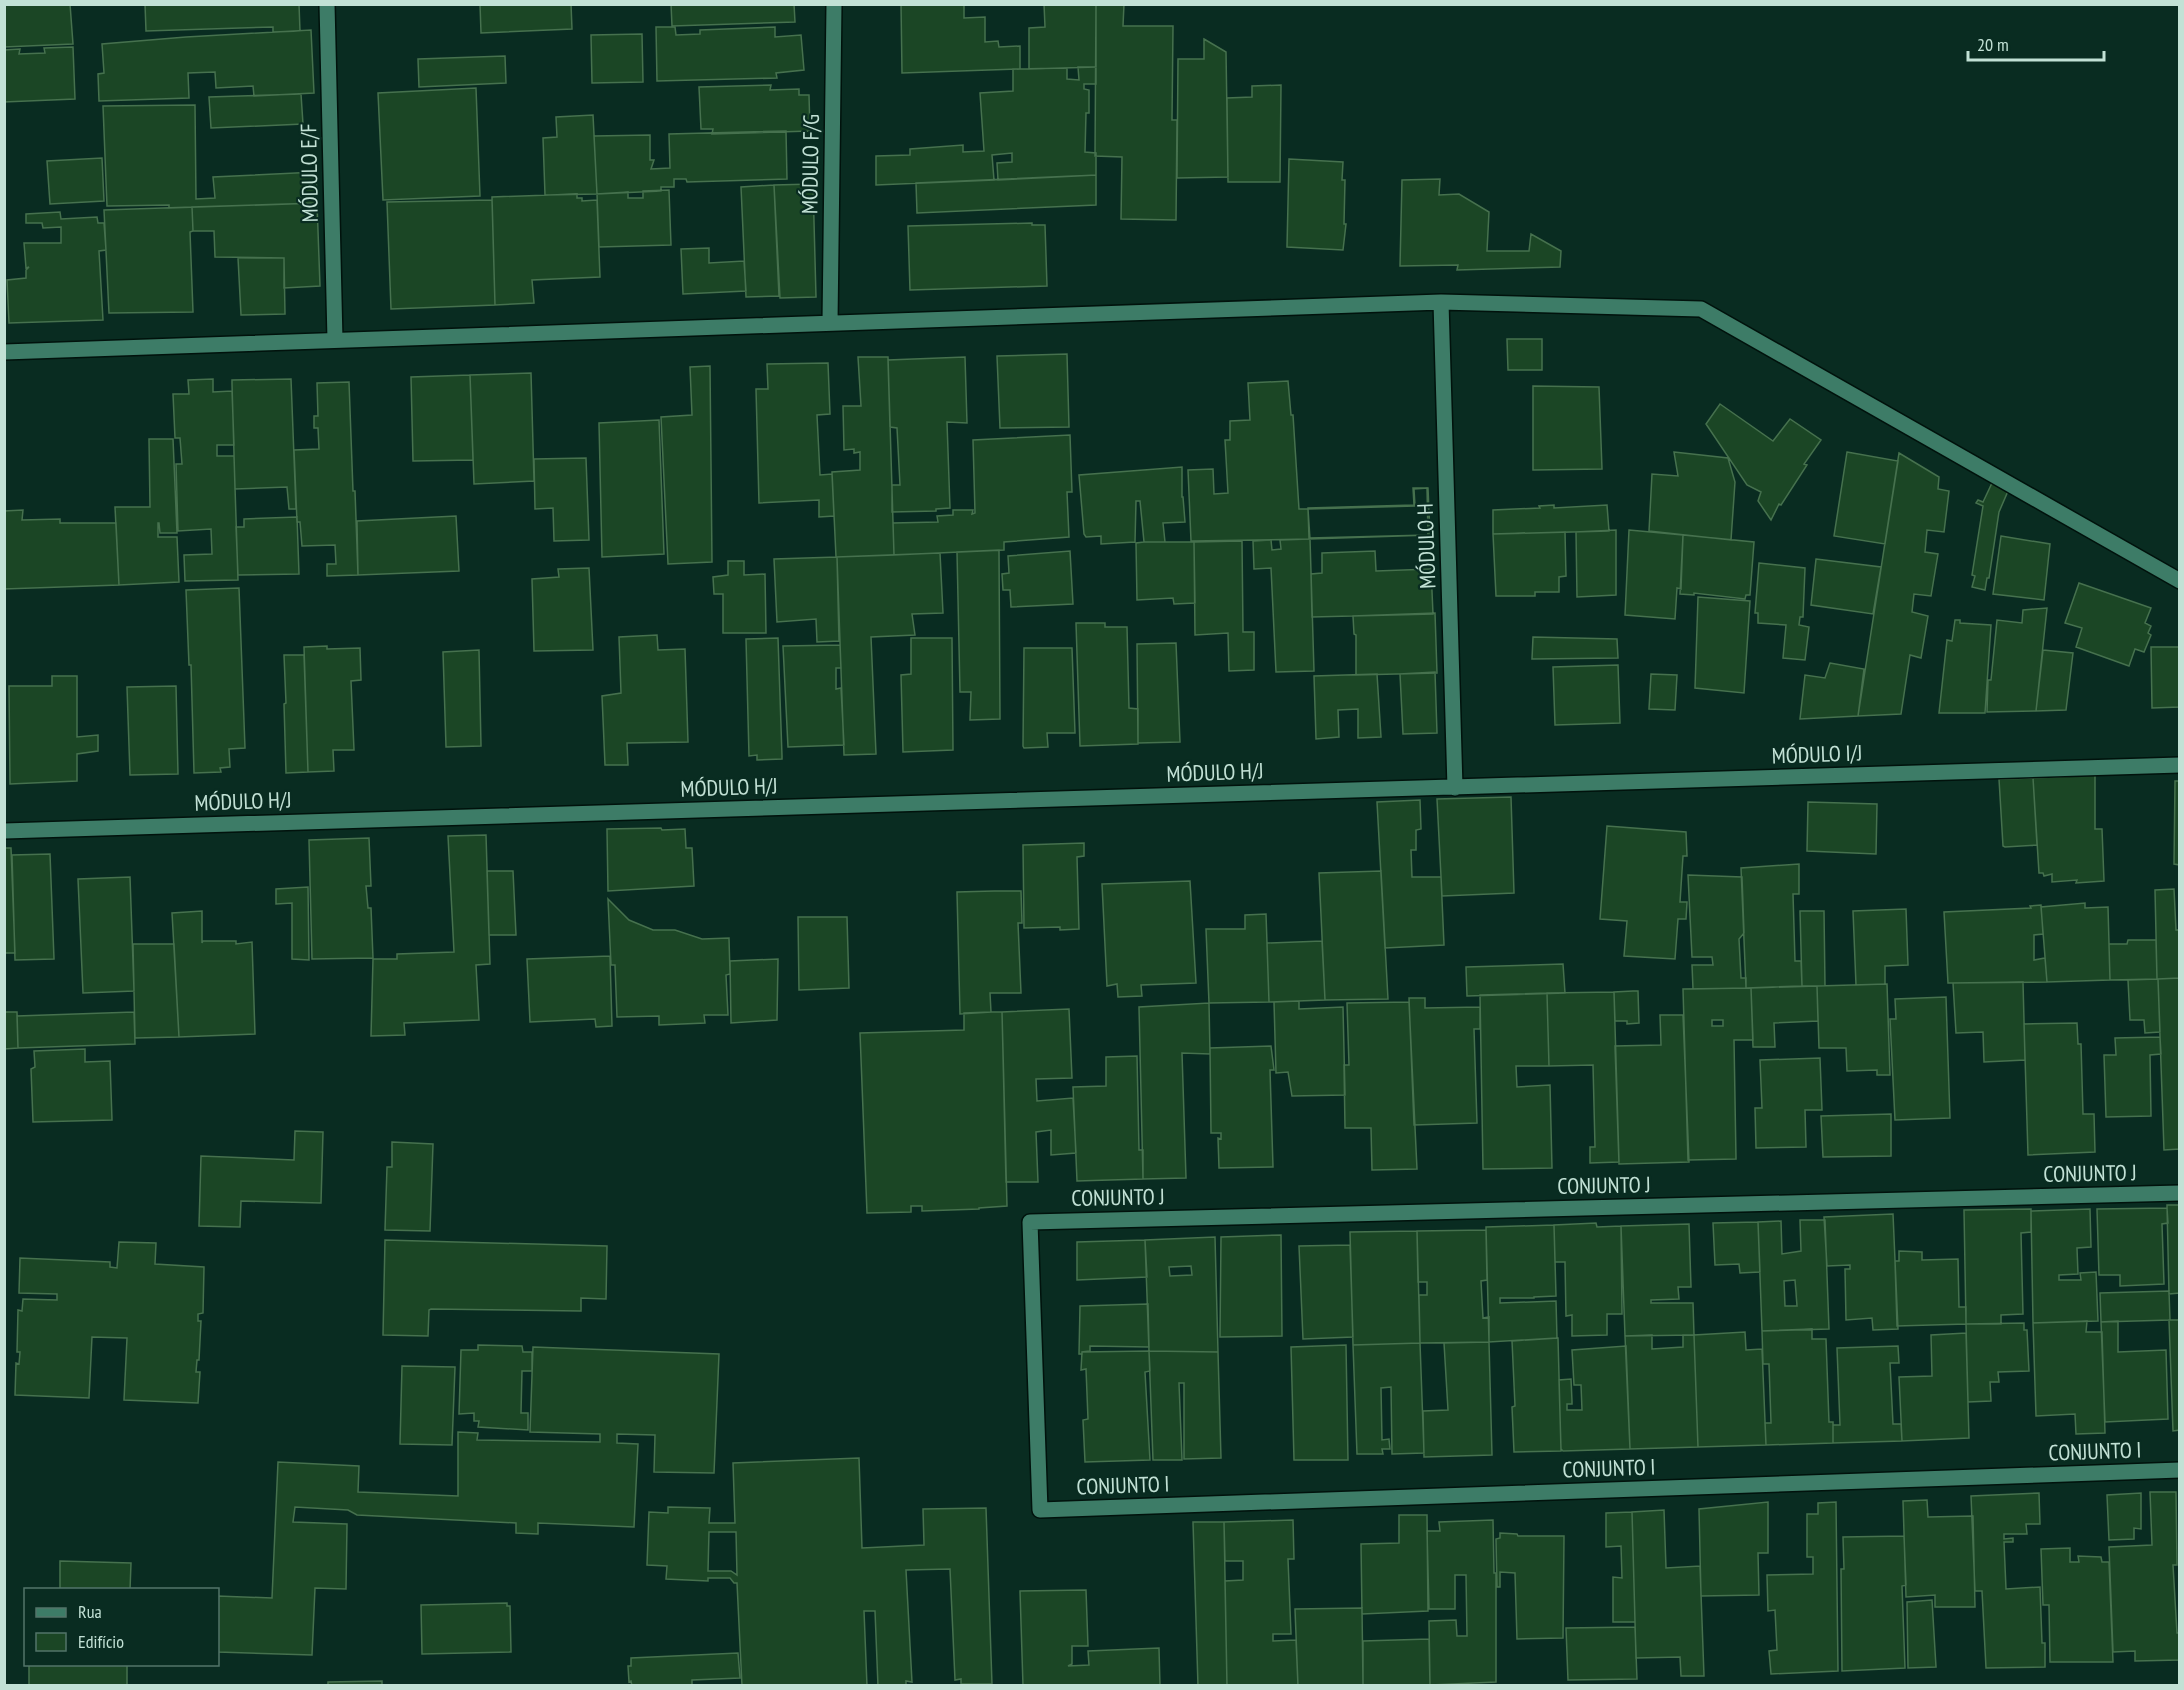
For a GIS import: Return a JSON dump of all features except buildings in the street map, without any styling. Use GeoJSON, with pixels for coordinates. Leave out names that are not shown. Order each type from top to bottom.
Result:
{"type":"FeatureCollection","features":[{"type":"Feature","properties":{"kind":"street","name":"MÓDULO E/F"},"geometry":{"type":"LineString","coordinates":[[327,4],[335,340]]}},
{"type":"Feature","properties":{"kind":"street","name":"MÓDULO F/G"},"geometry":{"type":"LineString","coordinates":[[830,323],[834,4]]}},
{"type":"Feature","properties":{"kind":"street"},"geometry":{"type":"LineString","coordinates":[[4,352],[1441,302],[1701,309],[2180,581]]}},
{"type":"Feature","properties":{"kind":"street","name":"MÓDULO H"},"geometry":{"type":"LineString","coordinates":[[1441,302],[1455,788]]}},
{"type":"Feature","properties":{"kind":"street","name":"MÓDULO I/J"},"geometry":{"type":"LineString","coordinates":[[1455,788],[2180,765]]}},
{"type":"Feature","properties":{"kind":"street","name":"MÓDULO H/J"},"geometry":{"type":"LineString","coordinates":[[4,831],[1455,788]]}},
{"type":"Feature","properties":{"kind":"street","name":"CONJUNTO J"},"geometry":{"type":"LineString","coordinates":[[1040,1510],[1030,1222],[2180,1193]]}},
{"type":"Feature","properties":{"kind":"street","name":"CONJUNTO I"},"geometry":{"type":"LineString","coordinates":[[1040,1510],[2180,1470]]}}]}
